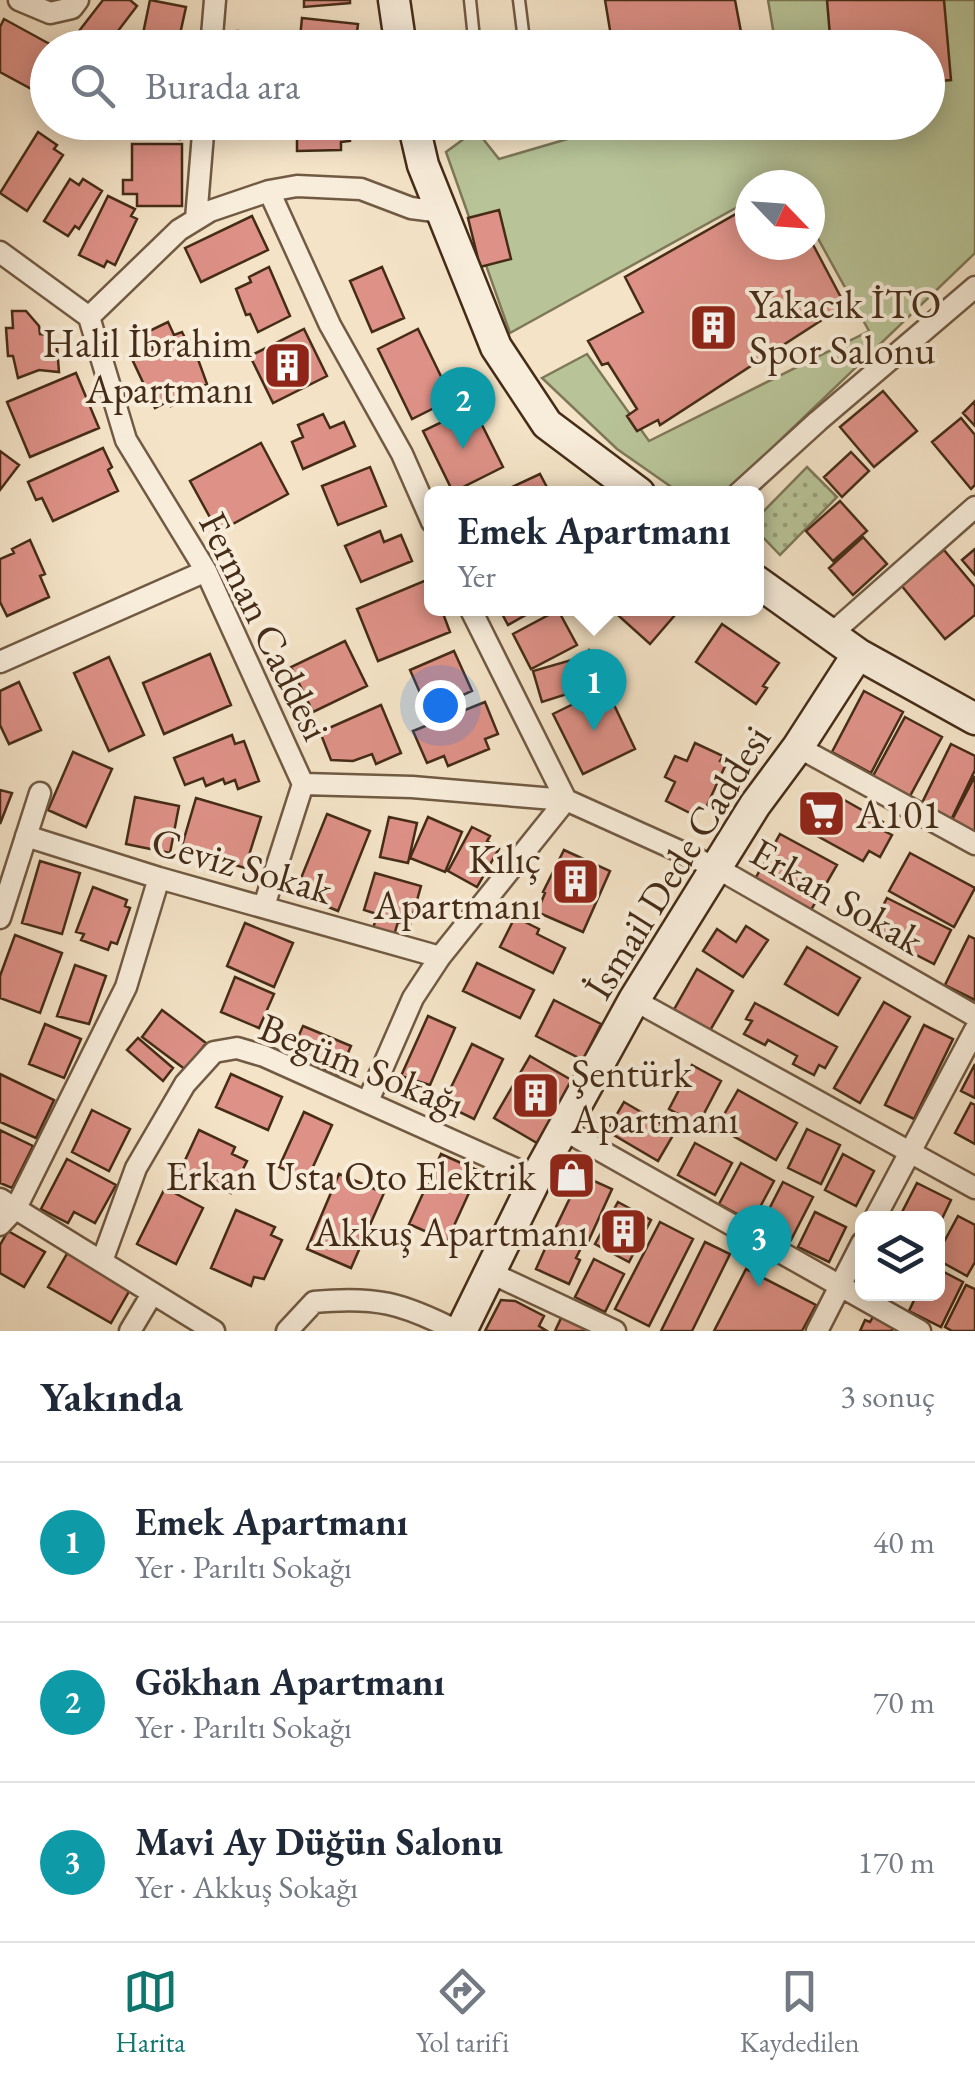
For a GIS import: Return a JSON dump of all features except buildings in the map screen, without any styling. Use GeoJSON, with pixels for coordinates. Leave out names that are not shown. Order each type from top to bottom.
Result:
{"type":"FeatureCollection","features":[{"type":"Feature","properties":{"kind":"street"},"geometry":{"type":"LineString","coordinates":[[19,0],[50,14],[72,8],[78,0]]}},
{"type":"Feature","properties":{"kind":"street"},"geometry":{"type":"LineString","coordinates":[[212,30],[215,0]]}},
{"type":"Feature","properties":{"kind":"street"},"geometry":{"type":"LineString","coordinates":[[394,0],[398,30]]}},
{"type":"Feature","properties":{"kind":"street"},"geometry":{"type":"LineString","coordinates":[[196,219],[203,140]]}},
{"type":"Feature","properties":{"kind":"street"},"geometry":{"type":"LineString","coordinates":[[417,140],[423,165],[496,347],[546,424],[628,486]]}},
{"type":"Feature","properties":{"kind":"street"},"geometry":{"type":"LineString","coordinates":[[0,252],[89,317],[179,230],[210,211],[270,191],[297,186],[361,189],[410,208],[442,212]]}},
{"type":"Feature","properties":{"kind":"street"},"geometry":{"type":"LineString","coordinates":[[270,191],[330,325],[402,454],[424,504]]}},
{"type":"Feature","properties":{"kind":"street"},"geometry":{"type":"LineString","coordinates":[[749,486],[975,287]]}},
{"type":"Feature","properties":{"kind":"street","name":"Ferman Caddesi"},"geometry":{"type":"LineString","coordinates":[[89,317],[126,440],[206,571],[302,784],[412,787],[566,800],[717,868]]}},
{"type":"Feature","properties":{"kind":"street"},"geometry":{"type":"LineString","coordinates":[[830,635],[975,507]]}},
{"type":"Feature","properties":{"kind":"street"},"geometry":{"type":"LineString","coordinates":[[0,662],[206,571]]}},
{"type":"Feature","properties":{"kind":"street"},"geometry":{"type":"LineString","coordinates":[[764,587],[858,654],[975,720]]}},
{"type":"Feature","properties":{"kind":"street"},"geometry":{"type":"LineString","coordinates":[[368,1101],[414,998],[440,957],[566,800],[474,616]]}},
{"type":"Feature","properties":{"kind":"street","name":"İsmail Dede Caddesi"},"geometry":{"type":"LineString","coordinates":[[459,1331],[536,1178],[634,1000],[754,804],[798,747],[858,654]]}},
{"type":"Feature","properties":{"kind":"street"},"geometry":{"type":"LineString","coordinates":[[798,747],[975,844]]}},
{"type":"Feature","properties":{"kind":"street"},"geometry":{"type":"LineString","coordinates":[[264,906],[302,784]]}},
{"type":"Feature","properties":{"kind":"street"},"geometry":{"type":"LineString","coordinates":[[0,918],[40,793]]}},
{"type":"Feature","properties":{"kind":"street","name":"Ceviz Sokak"},"geometry":{"type":"LineString","coordinates":[[26,836],[159,878],[440,957]]}},
{"type":"Feature","properties":{"kind":"street","name":"Erkan Sokak"},"geometry":{"type":"LineString","coordinates":[[717,868],[975,1016]]}},
{"type":"Feature","properties":{"kind":"street"},"geometry":{"type":"LineString","coordinates":[[0,1225],[126,987],[159,878]]}},
{"type":"Feature","properties":{"kind":"street"},"geometry":{"type":"LineString","coordinates":[[634,1000],[975,1188]]}},
{"type":"Feature","properties":{"kind":"street"},"geometry":{"type":"LineString","coordinates":[[879,1211],[975,1030]]}},
{"type":"Feature","properties":{"kind":"street","name":"Begüm Sokağı"},"geometry":{"type":"LineString","coordinates":[[102,1261],[136,1168],[186,1084],[214,1052],[236,1048],[264,1056],[536,1178]]}},
{"type":"Feature","properties":{"kind":"street"},"geometry":{"type":"LineString","coordinates":[[564,1130],[920,1331]]}},
{"type":"Feature","properties":{"kind":"street"},"geometry":{"type":"LineString","coordinates":[[8,1204],[214,1331]]}},
{"type":"Feature","properties":{"kind":"street"},"geometry":{"type":"LineString","coordinates":[[817,1331],[855,1258]]}},
{"type":"Feature","properties":{"kind":"street"},"geometry":{"type":"LineString","coordinates":[[491,1273],[615,1331]]}},
{"type":"Feature","properties":{"kind":"street"},"geometry":{"type":"LineString","coordinates":[[130,1331],[152,1294]]}},
{"type":"Feature","properties":{"kind":"street"},"geometry":{"type":"LineString","coordinates":[[287,1331],[314,1302],[353,1298],[409,1307],[459,1331]]}},
{"type":"Feature","properties":{"kind":"lane"},"geometry":{"type":"LineString","coordinates":[[470,0],[472,30]]}},
{"type":"Feature","properties":{"kind":"lane"},"geometry":{"type":"LineString","coordinates":[[520,0],[522,30]]}},
{"type":"Feature","properties":{"kind":"green space"},"geometry":{"type":"Polygon","coordinates":[[[768,0],[975,0],[975,253],[732,486],[670,486],[617,449],[542,378],[587,354],[649,441],[869,331],[825,251],[825,170],[735,170],[735,208],[510,333],[446,152],[462,140],[484,140],[499,159],[564,140],[945,140],[945,30],[773,30],[768,0]]]}},
{"type":"Feature","properties":{"kind":"green space"},"geometry":{"type":"Polygon","coordinates":[[[807,467],[837,497],[780,555],[764,538],[764,511],[807,467]]]}},
{"type":"Feature","properties":{"kind":"place","name":"Yakacık İTO Spor Salonu"},"geometry":{"type":"Point","coordinates":[714,327]}},
{"type":"Feature","properties":{"kind":"place","name":"Halil İbrahim Apartmanı"},"geometry":{"type":"Point","coordinates":[288,366]}},
{"type":"Feature","properties":{"kind":"place","name":"Gökhan Apartmanı"},"geometry":{"type":"Point","coordinates":[463,449]}},
{"type":"Feature","properties":{"kind":"place","name":"Emek Apartmanı"},"geometry":{"type":"Point","coordinates":[594,731]}},
{"type":"Feature","properties":{"kind":"place","name":"A101"},"geometry":{"type":"Point","coordinates":[821,814]}},
{"type":"Feature","properties":{"kind":"place","name":"Kılıç Apartmanı"},"geometry":{"type":"Point","coordinates":[576,882]}},
{"type":"Feature","properties":{"kind":"place","name":"Şentürk Apartmanı"},"geometry":{"type":"Point","coordinates":[536,1096]}},
{"type":"Feature","properties":{"kind":"place","name":"Erkan Usta Oto Elektrik"},"geometry":{"type":"Point","coordinates":[571,1176]}},
{"type":"Feature","properties":{"kind":"place","name":"Akkuş Apartmanı"},"geometry":{"type":"Point","coordinates":[623,1232]}},
{"type":"Feature","properties":{"kind":"place","name":"Mavi Ay Düğün Salonu"},"geometry":{"type":"Point","coordinates":[759,1287]}}]}
